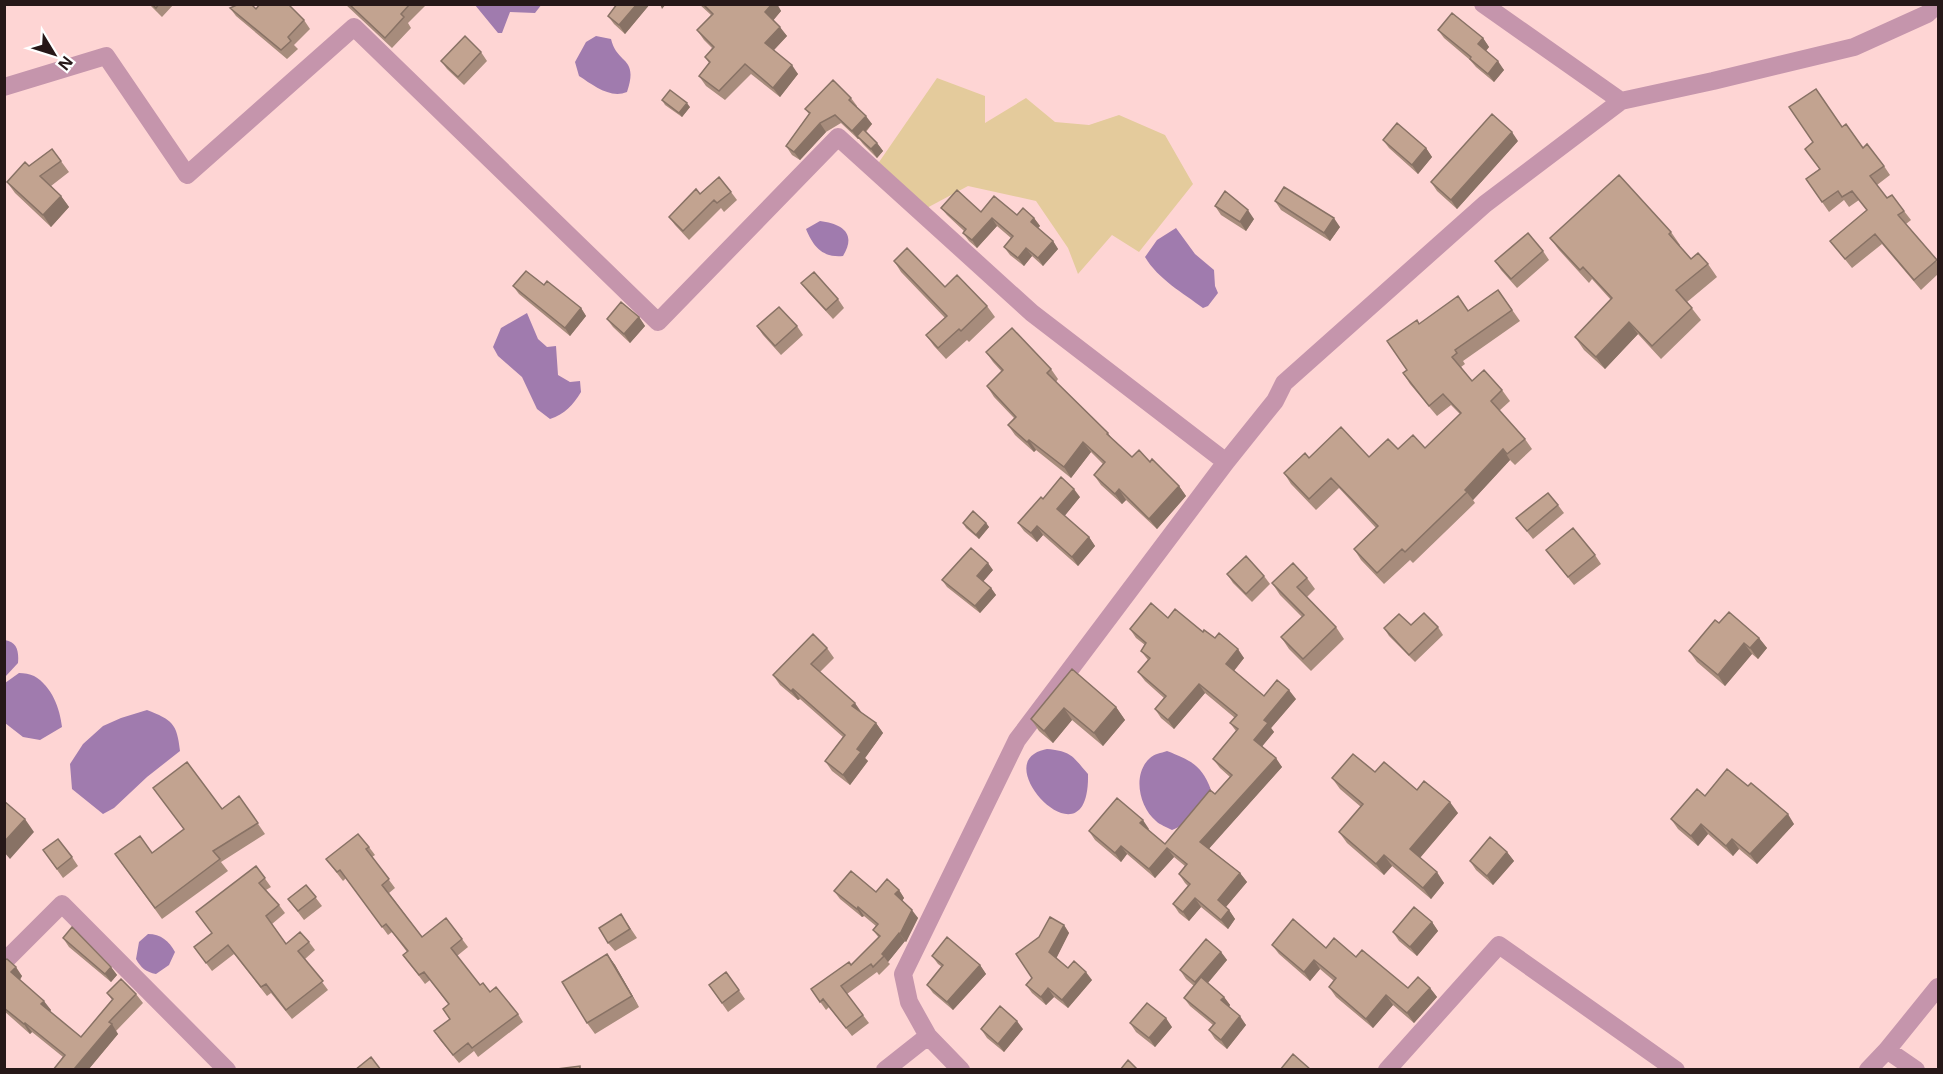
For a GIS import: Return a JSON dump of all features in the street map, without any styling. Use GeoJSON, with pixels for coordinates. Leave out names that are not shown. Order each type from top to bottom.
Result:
{"type":"FeatureCollection","features":[{"type":"Feature","properties":{"kind":"street"},"geometry":{"type":"LineString","coordinates":[[1483,4],[1621,101]]}},
{"type":"Feature","properties":{"kind":"street"},"geometry":{"type":"LineString","coordinates":[[961,1070],[928,1036],[909,1002],[903,974],[1017,740],[1275,400],[1284,383],[1485,204],[1621,101],[1854,47],[1927,14],[1938,4]]}},
{"type":"Feature","properties":{"kind":"street"},"geometry":{"type":"LineString","coordinates":[[4,87],[106,56],[187,175],[354,27],[658,322],[838,137],[1032,313],[1226,462]]}},
{"type":"Feature","properties":{"kind":"street"},"geometry":{"type":"LineString","coordinates":[[4,962],[62,904],[227,1070]]}},
{"type":"Feature","properties":{"kind":"street"},"geometry":{"type":"LineString","coordinates":[[1387,1070],[1499,945],[1676,1070]]}},
{"type":"Feature","properties":{"kind":"street"},"geometry":{"type":"LineString","coordinates":[[1868,1070],[1938,987]]}},
{"type":"Feature","properties":{"kind":"street"},"geometry":{"type":"LineString","coordinates":[[885,1070],[928,1036]]}},
{"type":"Feature","properties":{"kind":"street"},"geometry":{"type":"LineString","coordinates":[[1887,1050],[1916,1070]]}},
{"type":"Feature","properties":{"kind":"shaded area"},"geometry":{"type":"Polygon","coordinates":[[[542,4],[535,13],[510,12],[502,33],[498,33],[475,5],[542,4]]]}},
{"type":"Feature","properties":{"kind":"shaded area"},"geometry":{"type":"Polygon","coordinates":[[[596,36],[611,39],[618,53],[629,66],[630,80],[627,92],[614,94],[608,92],[579,76],[575,62],[586,42],[596,36]]]}},
{"type":"Feature","properties":{"kind":"shaded area"},"geometry":{"type":"Polygon","coordinates":[[[937,78],[985,96],[985,123],[1026,98],[1055,122],[1089,125],[1119,115],[1165,135],[1193,184],[1139,252],[1112,235],[1078,274],[1068,248],[1036,201],[968,186],[923,210],[877,165],[937,78]]]}},
{"type":"Feature","properties":{"kind":"shaded area"},"geometry":{"type":"Polygon","coordinates":[[[820,221],[835,224],[845,231],[848,241],[843,256],[829,255],[815,246],[806,229],[820,221]]]}},
{"type":"Feature","properties":{"kind":"shaded area"},"geometry":{"type":"Polygon","coordinates":[[[1176,228],[1195,254],[1214,270],[1218,293],[1208,306],[1203,308],[1164,279],[1145,257],[1157,240],[1176,228]]]}},
{"type":"Feature","properties":{"kind":"shaded area"},"geometry":{"type":"Polygon","coordinates":[[[527,313],[538,339],[547,347],[556,346],[558,375],[570,382],[580,381],[581,392],[575,401],[564,412],[550,419],[537,409],[522,377],[498,356],[493,347],[501,328],[527,313]]]}},
{"type":"Feature","properties":{"kind":"shaded area"},"geometry":{"type":"Polygon","coordinates":[[[5,640],[15,645],[18,663],[5,677],[5,640]]]}},
{"type":"Feature","properties":{"kind":"shaded area"},"geometry":{"type":"Polygon","coordinates":[[[19,673],[34,676],[46,686],[54,698],[59,713],[62,727],[40,740],[23,737],[5,723],[5,683],[19,673]]]}},
{"type":"Feature","properties":{"kind":"shaded area"},"geometry":{"type":"Polygon","coordinates":[[[147,710],[172,724],[177,734],[180,751],[147,777],[114,808],[103,814],[72,789],[70,764],[83,744],[103,726],[147,710]]]}},
{"type":"Feature","properties":{"kind":"shaded area"},"geometry":{"type":"Polygon","coordinates":[[[1047,749],[1067,753],[1088,774],[1085,800],[1076,812],[1063,813],[1049,806],[1037,794],[1028,779],[1027,765],[1034,754],[1047,749]]]}},
{"type":"Feature","properties":{"kind":"shaded area"},"geometry":{"type":"Polygon","coordinates":[[[1167,751],[1194,764],[1204,775],[1211,790],[1196,815],[1172,830],[1150,815],[1145,808],[1140,790],[1144,765],[1152,757],[1167,751]]]}},
{"type":"Feature","properties":{"kind":"shaded area"},"geometry":{"type":"Polygon","coordinates":[[[148,934],[164,939],[175,952],[169,965],[156,974],[144,969],[136,959],[139,942],[148,934]]]}},
{"type":"Feature","properties":{"kind":"building"},"geometry":{"type":"Polygon","coordinates":[[[239,4],[251,4],[256,9],[260,4],[288,4],[304,20],[288,37],[291,41],[281,50],[230,8],[239,4]]]}},
{"type":"Feature","properties":{"kind":"building"},"geometry":{"type":"Polygon","coordinates":[[[349,4],[410,4],[401,14],[404,17],[385,38],[349,4]]]}},
{"type":"Feature","properties":{"kind":"building"},"geometry":{"type":"Polygon","coordinates":[[[617,4],[637,4],[619,25],[608,16],[617,4]]]}},
{"type":"Feature","properties":{"kind":"building"},"geometry":{"type":"Polygon","coordinates":[[[703,4],[772,4],[765,12],[780,27],[765,43],[792,65],[773,88],[745,64],[719,91],[699,76],[710,62],[705,57],[714,47],[697,30],[713,14],[703,4]]]}},
{"type":"Feature","properties":{"kind":"building"},"geometry":{"type":"Polygon","coordinates":[[[1452,13],[1483,38],[1478,44],[1498,61],[1488,74],[1438,30],[1452,13]]]}},
{"type":"Feature","properties":{"kind":"building"},"geometry":{"type":"Polygon","coordinates":[[[465,36],[481,52],[458,77],[441,61],[465,36]]]}},
{"type":"Feature","properties":{"kind":"building"},"geometry":{"type":"Polygon","coordinates":[[[833,80],[866,116],[852,131],[835,115],[820,123],[794,152],[786,146],[810,113],[805,109],[833,80]]]}},
{"type":"Feature","properties":{"kind":"building"},"geometry":{"type":"Polygon","coordinates":[[[1816,89],[1842,127],[1846,124],[1863,148],[1867,144],[1884,166],[1870,176],[1887,198],[1892,195],[1904,211],[1898,215],[1937,260],[1914,280],[1875,234],[1845,259],[1830,241],[1867,210],[1852,191],[1842,197],[1838,191],[1822,202],[1806,179],[1820,169],[1805,149],[1813,142],[1789,107],[1816,89]]]}},
{"type":"Feature","properties":{"kind":"building"},"geometry":{"type":"Polygon","coordinates":[[[670,90],[687,103],[679,113],[662,100],[670,90]]]}},
{"type":"Feature","properties":{"kind":"building"},"geometry":{"type":"Polygon","coordinates":[[[1492,114],[1512,132],[1451,200],[1431,182],[1492,114]]]}},
{"type":"Feature","properties":{"kind":"building"},"geometry":{"type":"Polygon","coordinates":[[[1397,123],[1426,148],[1412,165],[1383,140],[1397,123]]]}},
{"type":"Feature","properties":{"kind":"building"},"geometry":{"type":"Polygon","coordinates":[[[863,129],[877,143],[871,149],[857,136],[863,129]]]}},
{"type":"Feature","properties":{"kind":"building"},"geometry":{"type":"Polygon","coordinates":[[[52,149],[61,161],[40,176],[61,196],[43,215],[7,182],[25,162],[29,166],[52,149]]]}},
{"type":"Feature","properties":{"kind":"building"},"geometry":{"type":"Polygon","coordinates":[[[1619,175],[1671,232],[1669,234],[1691,259],[1698,253],[1708,264],[1676,290],[1692,308],[1652,346],[1629,322],[1596,357],[1575,337],[1612,298],[1583,267],[1580,270],[1550,238],[1619,175]]]}},
{"type":"Feature","properties":{"kind":"building"},"geometry":{"type":"Polygon","coordinates":[[[719,177],[731,192],[717,203],[714,200],[683,231],[669,217],[696,189],[700,194],[719,177]]]}},
{"type":"Feature","properties":{"kind":"building"},"geometry":{"type":"Polygon","coordinates":[[[1284,187],[1334,218],[1324,233],[1275,201],[1284,187]]]}},
{"type":"Feature","properties":{"kind":"building"},"geometry":{"type":"Polygon","coordinates":[[[957,190],[981,212],[994,196],[1017,215],[1023,208],[1034,218],[1031,222],[1053,241],[1038,258],[1026,248],[1018,258],[1004,247],[1013,236],[992,218],[972,240],[963,233],[966,229],[941,208],[957,190]]]}},
{"type":"Feature","properties":{"kind":"building"},"geometry":{"type":"Polygon","coordinates":[[[1225,191],[1248,210],[1240,222],[1215,206],[1225,191]]]}},
{"type":"Feature","properties":{"kind":"building"},"geometry":{"type":"Polygon","coordinates":[[[1528,233],[1543,251],[1511,279],[1495,261],[1528,233]]]}},
{"type":"Feature","properties":{"kind":"building"},"geometry":{"type":"Polygon","coordinates":[[[907,248],[945,287],[957,275],[987,306],[961,331],[959,329],[938,348],[926,335],[947,316],[894,261],[907,248]]]}},
{"type":"Feature","properties":{"kind":"building"},"geometry":{"type":"Polygon","coordinates":[[[526,271],[544,285],[547,281],[581,308],[565,328],[513,286],[526,271]]]}},
{"type":"Feature","properties":{"kind":"building"},"geometry":{"type":"Polygon","coordinates":[[[814,272],[838,299],[826,310],[801,283],[814,272]]]}},
{"type":"Feature","properties":{"kind":"building"},"geometry":{"type":"Polygon","coordinates":[[[1498,290],[1512,310],[1455,350],[1457,353],[1452,357],[1472,381],[1484,370],[1502,390],[1491,401],[1525,439],[1507,454],[1503,449],[1465,490],[1467,492],[1405,552],[1402,549],[1377,573],[1354,549],[1378,526],[1331,478],[1309,499],[1284,473],[1305,453],[1309,458],[1341,427],[1369,457],[1388,439],[1398,449],[1413,435],[1425,448],[1461,413],[1443,394],[1429,406],[1403,373],[1407,370],[1387,341],[1417,320],[1419,324],[1458,296],[1468,311],[1498,290]]]}},
{"type":"Feature","properties":{"kind":"building"},"geometry":{"type":"Polygon","coordinates":[[[621,302],[639,317],[624,334],[607,319],[621,302]]]}},
{"type":"Feature","properties":{"kind":"building"},"geometry":{"type":"Polygon","coordinates":[[[779,307],[797,326],[775,346],[757,326],[779,307]]]}},
{"type":"Feature","properties":{"kind":"building"},"geometry":{"type":"Polygon","coordinates":[[[1012,328],[1051,369],[1047,373],[1107,434],[1132,457],[1139,450],[1150,462],[1152,459],[1179,486],[1149,519],[1119,489],[1115,494],[1094,475],[1105,462],[1083,442],[1064,467],[1029,440],[1027,442],[1008,425],[1016,417],[987,386],[1003,370],[986,352],[1012,328]]]}},
{"type":"Feature","properties":{"kind":"building"},"geometry":{"type":"Polygon","coordinates":[[[1061,477],[1074,489],[1057,509],[1089,537],[1072,557],[1037,526],[1031,533],[1018,523],[1041,497],[1043,499],[1061,477]]]}},
{"type":"Feature","properties":{"kind":"building"},"geometry":{"type":"Polygon","coordinates":[[[1548,493],[1558,505],[1527,531],[1516,518],[1548,493]]]}},
{"type":"Feature","properties":{"kind":"building"},"geometry":{"type":"Polygon","coordinates":[[[973,511],[986,523],[976,535],[963,523],[973,511]]]}},
{"type":"Feature","properties":{"kind":"building"},"geometry":{"type":"Polygon","coordinates":[[[1573,528],[1595,555],[1568,577],[1546,550],[1573,528]]]}},
{"type":"Feature","properties":{"kind":"building"},"geometry":{"type":"Polygon","coordinates":[[[971,548],[988,563],[977,576],[991,588],[975,606],[942,580],[971,548]]]}},
{"type":"Feature","properties":{"kind":"building"},"geometry":{"type":"Polygon","coordinates":[[[1246,556],[1264,576],[1246,594],[1227,574],[1246,556]]]}},
{"type":"Feature","properties":{"kind":"building"},"geometry":{"type":"Polygon","coordinates":[[[1293,563],[1307,578],[1297,587],[1336,627],[1303,659],[1281,637],[1304,615],[1272,583],[1293,563]]]}},
{"type":"Feature","properties":{"kind":"building"},"geometry":{"type":"Polygon","coordinates":[[[1151,603],[1168,618],[1175,609],[1203,632],[1204,630],[1215,638],[1219,633],[1238,649],[1226,664],[1264,696],[1277,680],[1289,690],[1264,720],[1268,723],[1254,740],[1276,758],[1200,842],[1240,873],[1218,900],[1229,910],[1221,920],[1195,898],[1183,912],[1173,904],[1190,884],[1179,874],[1187,864],[1167,848],[1149,869],[1121,846],[1115,853],[1089,831],[1117,798],[1143,820],[1140,823],[1165,844],[1210,790],[1215,794],[1232,775],[1213,759],[1238,729],[1230,723],[1237,715],[1199,684],[1168,720],[1155,709],[1166,696],[1138,672],[1150,658],[1141,651],[1146,643],[1130,629],[1151,603]]]}},
{"type":"Feature","properties":{"kind":"building"},"geometry":{"type":"Polygon","coordinates":[[[1729,612],[1759,638],[1750,648],[1744,643],[1718,675],[1689,651],[1715,620],[1719,623],[1729,612]]]}},
{"type":"Feature","properties":{"kind":"building"},"geometry":{"type":"Polygon","coordinates":[[[1424,613],[1438,627],[1409,655],[1384,628],[1399,614],[1411,625],[1424,613]]]}},
{"type":"Feature","properties":{"kind":"building"},"geometry":{"type":"Polygon","coordinates":[[[813,634],[827,648],[811,664],[855,703],[852,706],[876,723],[857,749],[861,752],[843,775],[825,761],[845,735],[793,689],[791,691],[773,675],[813,634]]]}},
{"type":"Feature","properties":{"kind":"building"},"geometry":{"type":"Polygon","coordinates":[[[1072,669],[1116,707],[1094,733],[1064,708],[1044,731],[1031,719],[1072,669]]]}},
{"type":"Feature","properties":{"kind":"building"},"geometry":{"type":"Polygon","coordinates":[[[1353,754],[1375,772],[1384,762],[1417,790],[1424,781],[1450,802],[1410,849],[1437,872],[1423,888],[1384,855],[1376,864],[1339,832],[1363,804],[1332,778],[1353,754]]]}},
{"type":"Feature","properties":{"kind":"building"},"geometry":{"type":"Polygon","coordinates":[[[187,762],[222,809],[239,796],[258,823],[213,851],[220,859],[155,908],[115,854],[140,836],[152,853],[184,829],[153,788],[187,762]]]}},
{"type":"Feature","properties":{"kind":"building"},"geometry":{"type":"Polygon","coordinates":[[[1727,769],[1748,786],[1751,783],[1788,814],[1750,854],[1732,839],[1726,846],[1701,824],[1691,836],[1671,819],[1697,789],[1705,796],[1727,769]]]}},
{"type":"Feature","properties":{"kind":"building"},"geometry":{"type":"Polygon","coordinates":[[[4,801],[25,819],[4,842],[4,801]]]}},
{"type":"Feature","properties":{"kind":"building"},"geometry":{"type":"Polygon","coordinates":[[[358,834],[369,847],[366,849],[389,879],[382,885],[422,937],[446,918],[462,939],[451,948],[480,985],[483,983],[490,992],[496,987],[518,1014],[472,1048],[468,1043],[453,1055],[434,1031],[450,1019],[443,1009],[449,1004],[424,972],[419,975],[403,955],[408,951],[386,924],[382,927],[340,870],[337,872],[326,859],[358,834]]]}},
{"type":"Feature","properties":{"kind":"building"},"geometry":{"type":"Polygon","coordinates":[[[1490,837],[1507,852],[1487,876],[1470,861],[1490,837]]]}},
{"type":"Feature","properties":{"kind":"building"},"geometry":{"type":"Polygon","coordinates":[[[58,839],[72,857],[57,869],[43,850],[58,839]]]}},
{"type":"Feature","properties":{"kind":"building"},"geometry":{"type":"Polygon","coordinates":[[[256,866],[265,878],[259,883],[279,905],[266,916],[286,944],[300,932],[309,942],[298,951],[323,981],[286,1010],[266,984],[261,987],[228,945],[206,963],[194,947],[212,933],[196,912],[256,866]]]}},
{"type":"Feature","properties":{"kind":"building"},"geometry":{"type":"Polygon","coordinates":[[[851,871],[876,892],[887,879],[899,890],[895,894],[912,910],[900,934],[882,954],[884,956],[873,967],[871,964],[841,986],[863,1015],[846,1028],[823,999],[820,1002],[811,989],[849,962],[851,965],[880,936],[873,930],[878,924],[834,891],[851,871]]]}},
{"type":"Feature","properties":{"kind":"building"},"geometry":{"type":"Polygon","coordinates":[[[306,885],[316,897],[298,911],[288,899],[306,885]]]}},
{"type":"Feature","properties":{"kind":"building"},"geometry":{"type":"Polygon","coordinates":[[[1414,907],[1432,922],[1410,947],[1393,932],[1414,907]]]}},
{"type":"Feature","properties":{"kind":"building"},"geometry":{"type":"Polygon","coordinates":[[[621,914],[630,929],[608,943],[599,928],[621,914]]]}},
{"type":"Feature","properties":{"kind":"building"},"geometry":{"type":"Polygon","coordinates":[[[1050,917],[1064,925],[1049,952],[1068,968],[1074,961],[1086,972],[1062,1000],[1048,988],[1041,997],[1026,985],[1032,978],[1016,954],[1039,937],[1050,917]]]}},
{"type":"Feature","properties":{"kind":"building"},"geometry":{"type":"Polygon","coordinates":[[[1293,919],[1326,948],[1334,938],[1356,957],[1362,950],[1408,988],[1418,977],[1430,988],[1407,1013],[1386,995],[1366,1019],[1329,987],[1336,978],[1314,960],[1304,972],[1272,945],[1293,919]]]}},
{"type":"Feature","properties":{"kind":"building"},"geometry":{"type":"Polygon","coordinates":[[[72,927],[111,967],[105,974],[63,938],[72,927]]]}},
{"type":"Feature","properties":{"kind":"building"},"geometry":{"type":"Polygon","coordinates":[[[947,937],[980,965],[947,1002],[927,985],[943,965],[932,956],[947,937]]]}},
{"type":"Feature","properties":{"kind":"building"},"geometry":{"type":"Polygon","coordinates":[[[1206,939],[1221,952],[1195,982],[1180,970],[1206,939]]]}},
{"type":"Feature","properties":{"kind":"building"},"geometry":{"type":"Polygon","coordinates":[[[607,954],[632,996],[587,1023],[562,982],[607,954]]]}},
{"type":"Feature","properties":{"kind":"building"},"geometry":{"type":"Polygon","coordinates":[[[7,959],[16,967],[11,972],[44,1001],[41,1004],[81,1037],[113,999],[107,993],[121,979],[136,994],[109,1022],[112,1024],[75,1068],[77,1070],[53,1070],[65,1055],[4,1008],[4,960],[7,959]]]}},
{"type":"Feature","properties":{"kind":"building"},"geometry":{"type":"Polygon","coordinates":[[[726,972],[739,990],[722,1003],[709,985],[726,972]]]}},
{"type":"Feature","properties":{"kind":"building"},"geometry":{"type":"Polygon","coordinates":[[[1201,977],[1224,997],[1221,1000],[1240,1016],[1221,1040],[1209,1030],[1215,1023],[1184,998],[1201,977]]]}},
{"type":"Feature","properties":{"kind":"building"},"geometry":{"type":"Polygon","coordinates":[[[1147,1003],[1166,1018],[1149,1038],[1130,1023],[1147,1003]]]}},
{"type":"Feature","properties":{"kind":"building"},"geometry":{"type":"Polygon","coordinates":[[[1000,1006],[1017,1021],[998,1044],[981,1029],[1000,1006]]]}},
{"type":"Feature","properties":{"kind":"building"},"geometry":{"type":"Polygon","coordinates":[[[1293,1054],[1311,1070],[1280,1070],[1293,1054]]]}},
{"type":"Feature","properties":{"kind":"building"},"geometry":{"type":"Polygon","coordinates":[[[371,1057],[381,1070],[355,1070],[371,1057]]]}},
{"type":"Feature","properties":{"kind":"building"},"geometry":{"type":"Polygon","coordinates":[[[1128,1060],[1138,1070],[1120,1070],[1128,1060]]]}},
{"type":"Feature","properties":{"kind":"building"},"geometry":{"type":"Polygon","coordinates":[[[580,1066],[580,1070],[549,1070],[580,1066]]]}}]}
